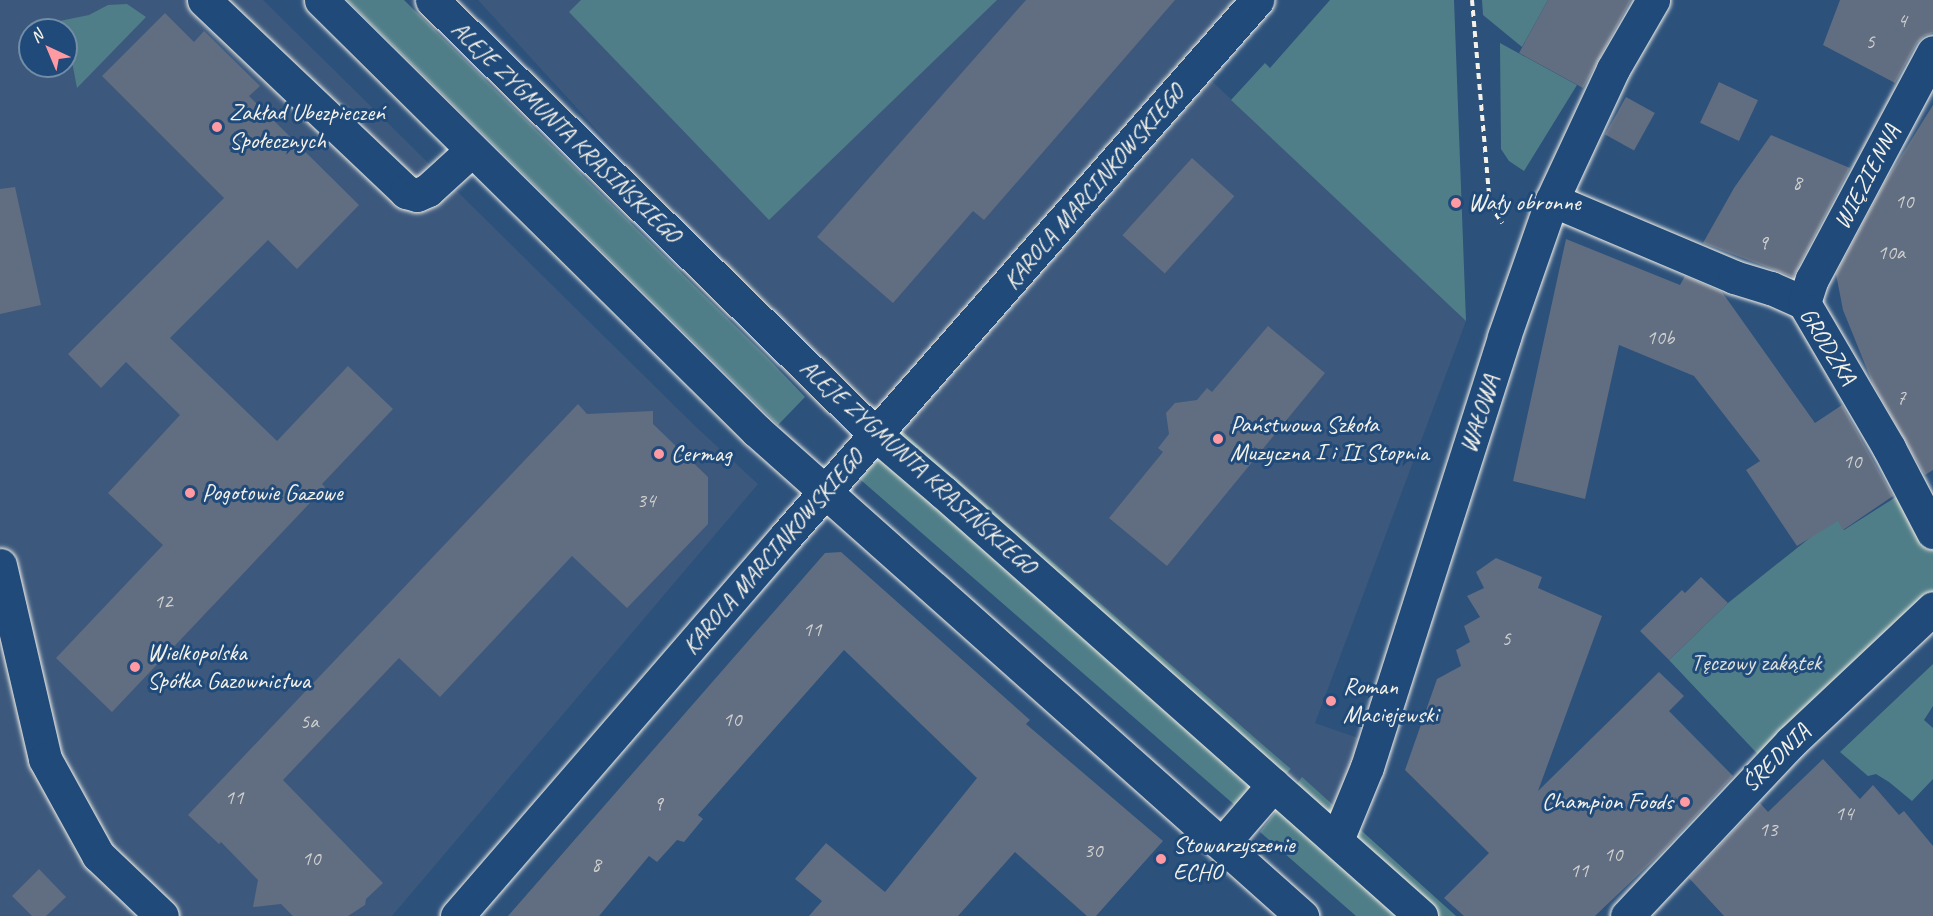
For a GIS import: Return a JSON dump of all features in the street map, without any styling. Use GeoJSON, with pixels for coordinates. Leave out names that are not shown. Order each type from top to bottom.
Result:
{"type":"FeatureCollection","features":[{"type":"Feature","properties":{"kind":"street"},"geometry":{"type":"LineString","coordinates":[[204,0],[411,194],[428,190],[472,150]]}},
{"type":"Feature","properties":{"kind":"street"},"geometry":{"type":"LineString","coordinates":[[321,0],[757,431],[1223,843],[1302,916]]}},
{"type":"Feature","properties":{"kind":"street","name":"ALEJE ZYGMUNTA KRASIŃSKIEGO"},"geometry":{"type":"LineString","coordinates":[[432,0],[875,434],[1337,840],[1420,916]]}},
{"type":"Feature","properties":{"kind":"street","name":"KAROLA MARCINKOWSKIEGO"},"geometry":{"type":"LineString","coordinates":[[457,916],[824,492],[1257,0]]}},
{"type":"Feature","properties":{"kind":"street","name":"WAŁOWA"},"geometry":{"type":"LineString","coordinates":[[1337,840],[1367,767],[1504,337],[1552,200],[1613,69],[1653,0]]}},
{"type":"Feature","properties":{"kind":"street","name":"WIĘZIENNA"},"geometry":{"type":"LineString","coordinates":[[1804,303],[1812,279],[1933,52]]}},
{"type":"Feature","properties":{"kind":"street","name":"GRODZKA"},"geometry":{"type":"LineString","coordinates":[[1552,200],[1734,277],[1772,288],[1804,303],[1884,438],[1933,532]]}},
{"type":"Feature","properties":{"kind":"street"},"geometry":{"type":"LineString","coordinates":[[0,565],[45,759],[98,855],[162,916]]}},
{"type":"Feature","properties":{"kind":"street","name":"ŚREDNIA"},"geometry":{"type":"LineString","coordinates":[[1627,916],[1791,742],[1933,608]]}},
{"type":"Feature","properties":{"kind":"street"},"geometry":{"type":"LineString","coordinates":[[1223,843],[1273,785]]}},
{"type":"Feature","properties":{"kind":"path"},"geometry":{"type":"LineString","coordinates":[[1472,0],[1490,205],[1530,267]]}},
{"type":"Feature","properties":{"kind":"shaded area"},"geometry":{"type":"Polygon","coordinates":[[[0,0],[263,0],[696,427],[758,484],[392,916],[0,916],[0,0]]]}},
{"type":"Feature","properties":{"kind":"shaded area"},"geometry":{"type":"Polygon","coordinates":[[[478,0],[1257,0],[1198,68],[1466,321],[1315,723],[1364,740],[1337,840],[875,434],[478,0]]]}},
{"type":"Feature","properties":{"kind":"green space"},"geometry":{"type":"Polygon","coordinates":[[[347,0],[404,0],[805,397],[778,425],[347,0]]]}},
{"type":"Feature","properties":{"kind":"green space"},"geometry":{"type":"Polygon","coordinates":[[[581,0],[997,0],[769,220],[569,12],[581,0]]]}},
{"type":"Feature","properties":{"kind":"green space"},"geometry":{"type":"Polygon","coordinates":[[[1330,0],[1454,0],[1466,321],[1231,100],[1265,63],[1270,68],[1330,0]]]}},
{"type":"Feature","properties":{"kind":"green space"},"geometry":{"type":"Polygon","coordinates":[[[1482,0],[1548,0],[1522,47],[1483,15],[1482,0]]]}},
{"type":"Feature","properties":{"kind":"green space"},"geometry":{"type":"Polygon","coordinates":[[[127,4],[146,17],[77,88],[75,78],[78,78],[78,18],[74,18],[89,15],[108,5],[127,4]]]}},
{"type":"Feature","properties":{"kind":"green space"},"geometry":{"type":"Polygon","coordinates":[[[1500,43],[1577,85],[1524,171],[1509,161],[1501,149],[1500,43]]]}},
{"type":"Feature","properties":{"kind":"green space"},"geometry":{"type":"Polygon","coordinates":[[[902,431],[1291,769],[1249,817],[860,479],[902,431]]]}},
{"type":"Feature","properties":{"kind":"green space","name":"Tęczowy zakątek"},"geometry":{"type":"Polygon","coordinates":[[[1910,488],[1933,532],[1933,608],[1768,765],[1669,660],[1728,603],[1836,517],[1844,530],[1910,488]]]}},
{"type":"Feature","properties":{"kind":"green space"},"geometry":{"type":"Polygon","coordinates":[[[1933,664],[1933,706],[1924,720],[1933,728],[1933,779],[1912,801],[1876,774],[1868,776],[1840,752],[1933,664]]]}},
{"type":"Feature","properties":{"kind":"green space"},"geometry":{"type":"Polygon","coordinates":[[[1302,777],[1456,916],[1356,916],[1260,832],[1302,777]]]}},
{"type":"Feature","properties":{"kind":"building"},"geometry":{"type":"Polygon","coordinates":[[[1026,0],[1175,0],[984,220],[973,211],[893,303],[817,237],[1026,0]]]}},
{"type":"Feature","properties":{"kind":"building"},"geometry":{"type":"Polygon","coordinates":[[[1548,0],[1631,0],[1583,88],[1519,53],[1548,0]]]}},
{"type":"Feature","properties":{"kind":"building"},"geometry":{"type":"Polygon","coordinates":[[[1840,0],[1933,0],[1933,33],[1924,36],[1917,43],[1895,83],[1823,45],[1840,0]]]}},
{"type":"Feature","properties":{"kind":"building"},"geometry":{"type":"Polygon","coordinates":[[[165,13],[194,42],[204,31],[260,86],[249,96],[359,205],[297,269],[268,240],[170,338],[277,441],[348,366],[393,409],[322,484],[325,487],[112,712],[56,658],[163,545],[108,493],[180,415],[126,362],[101,388],[68,354],[224,198],[102,76],[165,13]]]}},
{"type":"Feature","properties":{"kind":"building"},"geometry":{"type":"Polygon","coordinates":[[[1719,82],[1758,100],[1739,141],[1700,123],[1719,82]]]}},
{"type":"Feature","properties":{"kind":"building"},"geometry":{"type":"Polygon","coordinates":[[[1626,97],[1655,113],[1634,151],[1605,135],[1626,97]]]}},
{"type":"Feature","properties":{"kind":"building"},"geometry":{"type":"Polygon","coordinates":[[[1933,105],[1933,470],[1925,475],[1873,384],[1843,310],[1836,274],[1885,182],[1933,105]]]}},
{"type":"Feature","properties":{"kind":"building"},"geometry":{"type":"Polygon","coordinates":[[[1771,135],[1850,168],[1793,277],[1703,243],[1734,188],[1771,135]]]}},
{"type":"Feature","properties":{"kind":"building"},"geometry":{"type":"Polygon","coordinates":[[[1192,158],[1234,196],[1165,273],[1122,235],[1192,158]]]}},
{"type":"Feature","properties":{"kind":"building"},"geometry":{"type":"Polygon","coordinates":[[[15,187],[41,305],[0,314],[0,189],[15,187]]]}},
{"type":"Feature","properties":{"kind":"building"},"geometry":{"type":"Polygon","coordinates":[[[1566,239],[1680,285],[1685,276],[1722,292],[1815,423],[1842,405],[1893,496],[1843,530],[1838,521],[1797,546],[1746,470],[1760,461],[1694,376],[1619,345],[1585,499],[1513,481],[1566,239]]]}},
{"type":"Feature","properties":{"kind":"building","name":"Państwowa Szkoła Muzyczna I i II Stopnia"},"geometry":{"type":"Polygon","coordinates":[[[1268,326],[1325,373],[1167,566],[1109,518],[1163,452],[1158,448],[1169,434],[1166,413],[1175,403],[1197,400],[1207,388],[1212,392],[1268,326]]]}},
{"type":"Feature","properties":{"kind":"building"},"geometry":{"type":"Polygon","coordinates":[[[578,404],[587,414],[653,411],[653,424],[708,477],[708,524],[627,608],[572,556],[440,697],[399,658],[283,780],[383,883],[366,899],[365,905],[348,916],[293,916],[281,904],[253,907],[258,880],[221,842],[219,844],[188,815],[578,404]]]}},
{"type":"Feature","properties":{"kind":"building"},"geometry":{"type":"Polygon","coordinates":[[[841,552],[1030,720],[1026,724],[1163,841],[1096,916],[1087,916],[1015,852],[958,916],[809,916],[822,901],[795,879],[826,843],[885,892],[977,778],[844,650],[698,815],[703,819],[684,842],[677,840],[657,862],[649,856],[599,916],[508,916],[825,553],[841,552]]]}},
{"type":"Feature","properties":{"kind":"building"},"geometry":{"type":"Polygon","coordinates":[[[1496,558],[1542,577],[1538,588],[1602,616],[1538,791],[1659,672],[1684,696],[1669,711],[1733,776],[1662,852],[1595,916],[1464,916],[1444,898],[1489,853],[1405,770],[1437,679],[1461,666],[1456,650],[1470,642],[1464,626],[1480,617],[1467,596],[1484,588],[1476,572],[1496,558]]]}},
{"type":"Feature","properties":{"kind":"building"},"geometry":{"type":"Polygon","coordinates":[[[1701,577],[1728,603],[1669,660],[1640,631],[1682,590],[1685,593],[1701,577]]]}},
{"type":"Feature","properties":{"kind":"building"},"geometry":{"type":"Polygon","coordinates":[[[1823,759],[1860,799],[1873,785],[1899,815],[1904,811],[1933,846],[1933,916],[1724,916],[1689,878],[1760,803],[1768,812],[1823,759]]]}},
{"type":"Feature","properties":{"kind":"building"},"geometry":{"type":"Polygon","coordinates":[[[39,869],[66,897],[46,916],[32,916],[12,896],[39,869]]]}},
{"type":"Feature","properties":{"kind":"place","name":"Zakład Ubezpieczeń Społecznych"},"geometry":{"type":"Point","coordinates":[217,127]}},
{"type":"Feature","properties":{"kind":"place","name":"Wały obronne"},"geometry":{"type":"Point","coordinates":[1456,203]}},
{"type":"Feature","properties":{"kind":"place","name":"Państwowa Szkoła Muzyczna I i II Stopnia"},"geometry":{"type":"Point","coordinates":[1218,439]}},
{"type":"Feature","properties":{"kind":"place","name":"Cermag"},"geometry":{"type":"Point","coordinates":[659,454]}},
{"type":"Feature","properties":{"kind":"place","name":"Pogotowie Gazowe"},"geometry":{"type":"Point","coordinates":[190,493]}},
{"type":"Feature","properties":{"kind":"place","name":"Wielkopolska Spółka Gazownictwa"},"geometry":{"type":"Point","coordinates":[135,667]}},
{"type":"Feature","properties":{"kind":"place","name":"Roman Maciejewski"},"geometry":{"type":"Point","coordinates":[1331,701]}},
{"type":"Feature","properties":{"kind":"place","name":"Champion Foods"},"geometry":{"type":"Point","coordinates":[1685,802]}},
{"type":"Feature","properties":{"kind":"place","name":"Stowarzyszenie ECHO"},"geometry":{"type":"Point","coordinates":[1161,859]}}]}
